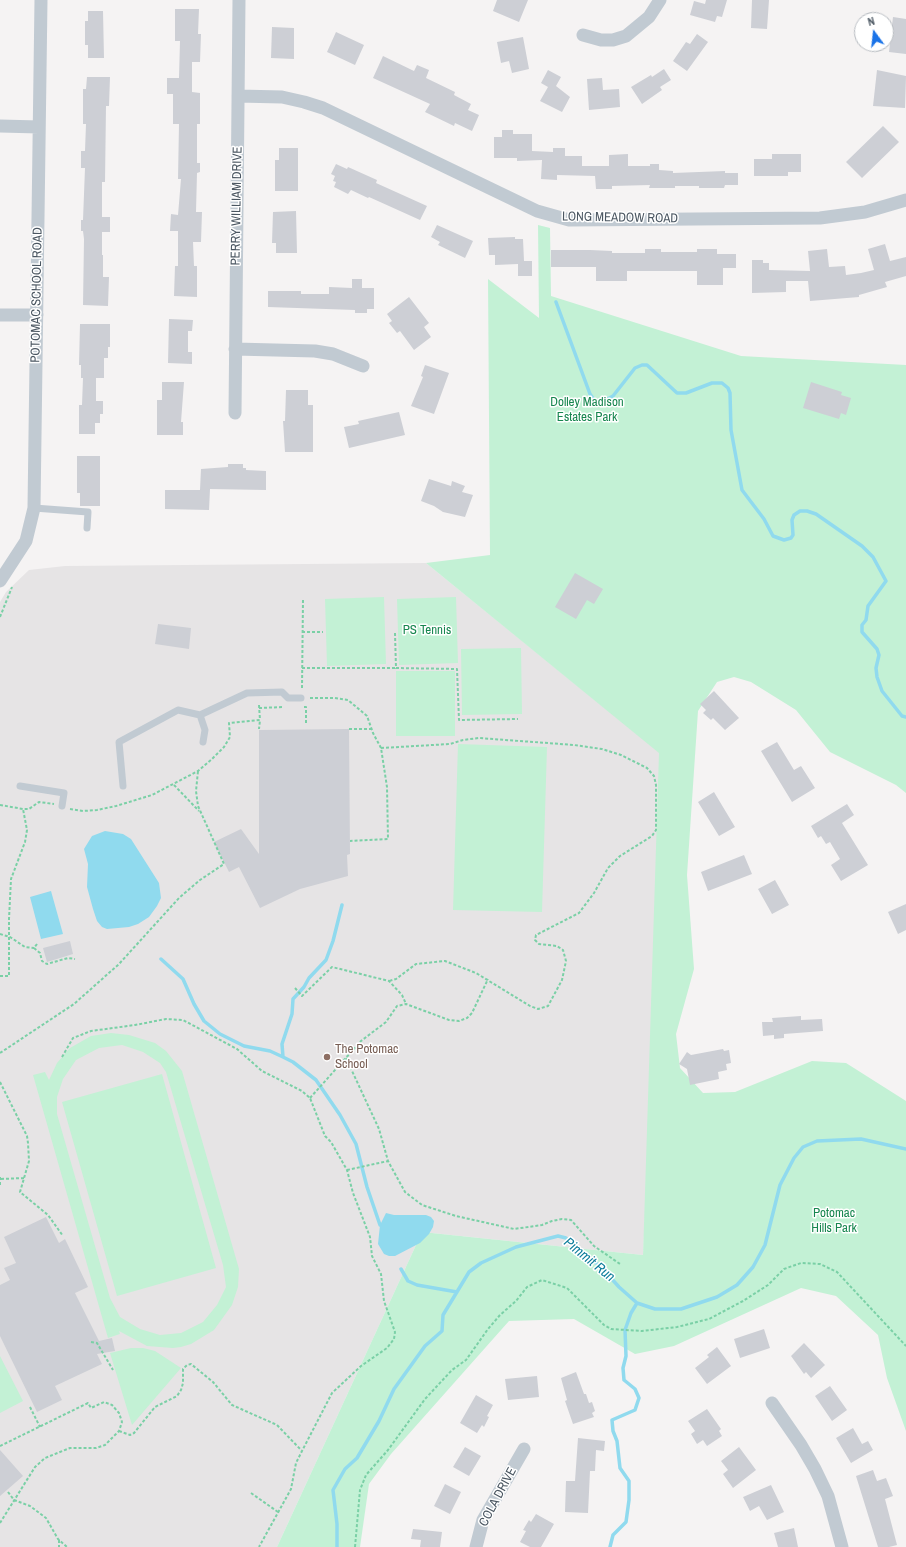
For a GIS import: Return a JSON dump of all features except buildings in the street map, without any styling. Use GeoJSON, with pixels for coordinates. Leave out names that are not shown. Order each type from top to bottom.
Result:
{"type":"FeatureCollection","features":[{"type":"Feature","properties":{"kind":"street","name":"POTOMAC SCHOOL ROAD"},"geometry":{"type":"LineString","coordinates":[[6,582],[26,541],[34,508],[41,0]]}},
{"type":"Feature","properties":{"kind":"street","name":"PERRY WILLIAM DRIVE"},"geometry":{"type":"LineString","coordinates":[[235,412],[239,0]]}},
{"type":"Feature","properties":{"kind":"street"},"geometry":{"type":"LineString","coordinates":[[582,35],[601,40],[614,40],[626,36],[649,17],[660,0]]}},
{"type":"Feature","properties":{"kind":"street","name":"LONG MEADOW ROAD"},"geometry":{"type":"LineString","coordinates":[[238,96],[282,97],[324,108],[537,211],[569,220],[820,218],[865,212],[906,200]]}},
{"type":"Feature","properties":{"kind":"street"},"geometry":{"type":"LineString","coordinates":[[0,126],[39,127]]}},
{"type":"Feature","properties":{"kind":"street"},"geometry":{"type":"LineString","coordinates":[[0,315],[37,315]]}},
{"type":"Feature","properties":{"kind":"street"},"geometry":{"type":"LineString","coordinates":[[235,349],[315,351],[333,354],[363,366]]}},
{"type":"Feature","properties":{"kind":"street"},"geometry":{"type":"LineString","coordinates":[[772,1403],[801,1445],[815,1469],[828,1496],[842,1547]]}},
{"type":"Feature","properties":{"kind":"street","name":"COLA DRIVE"},"geometry":{"type":"LineString","coordinates":[[476,1547],[483,1520],[524,1449]]}},
{"type":"Feature","properties":{"kind":"lane"},"geometry":{"type":"LineString","coordinates":[[34,508],[88,512],[87,528]]}},
{"type":"Feature","properties":{"kind":"lane"},"geometry":{"type":"LineString","coordinates":[[122,786],[119,742],[178,710],[200,715],[248,692],[282,692],[288,698],[301,698]]}},
{"type":"Feature","properties":{"kind":"lane"},"geometry":{"type":"LineString","coordinates":[[200,715],[205,730],[203,742]]}},
{"type":"Feature","properties":{"kind":"lane"},"geometry":{"type":"LineString","coordinates":[[20,786],[64,793],[62,806]]}},
{"type":"Feature","properties":{"kind":"path"},"geometry":{"type":"LineString","coordinates":[[0,617],[6,582]]}},
{"type":"Feature","properties":{"kind":"path"},"geometry":{"type":"LineString","coordinates":[[303,600],[301,707],[306,707],[306,724]]}},
{"type":"Feature","properties":{"kind":"path"},"geometry":{"type":"LineString","coordinates":[[302,632],[324,632]]}},
{"type":"Feature","properties":{"kind":"path"},"geometry":{"type":"LineString","coordinates":[[395,633],[396,668]]}},
{"type":"Feature","properties":{"kind":"path"},"geometry":{"type":"LineString","coordinates":[[302,668],[457,668],[459,720],[518,719]]}},
{"type":"Feature","properties":{"kind":"path"},"geometry":{"type":"LineString","coordinates":[[301,698],[335,698],[348,700],[367,716],[371,729],[381,748],[387,787],[388,839],[350,841]]}},
{"type":"Feature","properties":{"kind":"path"},"geometry":{"type":"LineString","coordinates":[[258,730],[260,720],[259,706],[287,707]]}},
{"type":"Feature","properties":{"kind":"path"},"geometry":{"type":"LineString","coordinates":[[229,723],[260,720]]}},
{"type":"Feature","properties":{"kind":"path"},"geometry":{"type":"LineString","coordinates":[[349,729],[371,729]]}},
{"type":"Feature","properties":{"kind":"path"},"geometry":{"type":"LineString","coordinates":[[295,988],[302,996],[332,967],[389,981],[396,979],[416,964],[445,961],[464,967],[488,979],[530,1006],[538,1009],[548,1006],[562,980],[566,961],[563,950],[557,946],[539,944],[535,940],[536,935],[579,913],[594,893],[608,868],[620,856],[652,836],[656,830],[654,776],[647,768],[602,749],[574,744],[478,738],[450,744],[381,748]]}},
{"type":"Feature","properties":{"kind":"path"},"geometry":{"type":"LineString","coordinates":[[0,1053],[74,1004],[119,964],[179,898],[200,880],[224,864],[198,806],[196,791],[198,771]]}},
{"type":"Feature","properties":{"kind":"path"},"geometry":{"type":"LineString","coordinates":[[174,785],[200,812]]}},
{"type":"Feature","properties":{"kind":"path"},"geometry":{"type":"LineString","coordinates":[[0,976],[9,976],[10,937],[8,919],[11,879],[25,842],[26,836],[23,809]]}},
{"type":"Feature","properties":{"kind":"path"},"geometry":{"type":"LineString","coordinates":[[0,934],[10,937],[25,947],[34,948],[40,953],[42,961],[47,964],[68,958],[75,959]]}},
{"type":"Feature","properties":{"kind":"path"},"geometry":{"type":"LineString","coordinates":[[34,948],[37,944]]}},
{"type":"Feature","properties":{"kind":"path"},"geometry":{"type":"LineString","coordinates":[[310,1098],[368,1034],[386,1022],[397,1006],[406,1004],[449,1020],[459,1021],[467,1018],[472,1013],[488,979]]}},
{"type":"Feature","properties":{"kind":"path"},"geometry":{"type":"LineString","coordinates":[[389,981],[402,995],[406,1004]]}},
{"type":"Feature","properties":{"kind":"path"},"geometry":{"type":"LineString","coordinates":[[62,1057],[73,1038],[86,1033],[175,1018],[194,1025],[237,1049],[262,1071],[302,1091],[310,1098],[325,1136],[331,1142],[347,1170],[353,1193],[370,1237],[372,1256],[381,1274],[384,1301],[395,1332],[394,1339],[387,1348],[361,1366],[332,1393],[296,1463],[290,1489],[259,1547]]}},
{"type":"Feature","properties":{"kind":"path"},"geometry":{"type":"LineString","coordinates":[[346,1058],[379,1129],[388,1161],[405,1192],[422,1205],[456,1216],[514,1229],[542,1225],[552,1220],[571,1220],[594,1246],[620,1264]]}},
{"type":"Feature","properties":{"kind":"path"},"geometry":{"type":"LineString","coordinates":[[0,1082],[27,1136],[29,1161],[20,1192],[48,1215],[62,1236]]}},
{"type":"Feature","properties":{"kind":"path"},"geometry":{"type":"LineString","coordinates":[[347,1170],[388,1161]]}},
{"type":"Feature","properties":{"kind":"path"},"geometry":{"type":"LineString","coordinates":[[0,1185],[0,1178],[24,1178]]}},
{"type":"Feature","properties":{"kind":"path"},"geometry":{"type":"LineString","coordinates":[[355,1547],[360,1490],[366,1475],[388,1450],[425,1399],[452,1370],[466,1360],[488,1329],[516,1301],[527,1287],[542,1280],[567,1288],[604,1325],[611,1329],[642,1331],[677,1327],[709,1318],[744,1301],[768,1285],[784,1269],[801,1263],[820,1264],[837,1272],[906,1346]]}},
{"type":"Feature","properties":{"kind":"path"},"geometry":{"type":"LineString","coordinates":[[91,1342],[97,1343],[114,1370]]}},
{"type":"Feature","properties":{"kind":"path"},"geometry":{"type":"LineString","coordinates":[[119,1431],[130,1435],[134,1433],[155,1407],[177,1396],[181,1390],[183,1382],[183,1369],[187,1365],[191,1364],[213,1382],[232,1405],[278,1425],[302,1451]]}},
{"type":"Feature","properties":{"kind":"path"},"geometry":{"type":"LineString","coordinates":[[0,1446],[88,1403],[91,1408],[104,1402],[112,1404],[119,1413],[122,1422],[119,1431],[105,1444],[96,1448],[70,1448],[45,1458],[35,1467],[0,1523]]}},
{"type":"Feature","properties":{"kind":"path"},"geometry":{"type":"LineString","coordinates":[[30,1407],[40,1427]]}},
{"type":"Feature","properties":{"kind":"path"},"geometry":{"type":"LineString","coordinates":[[8,1492],[14,1500],[30,1506],[46,1518],[58,1539],[60,1547]]}},
{"type":"Feature","properties":{"kind":"path"},"geometry":{"type":"LineString","coordinates":[[251,1493],[278,1512]]}},
{"type":"Feature","properties":{"kind":"path"},"geometry":{"type":"LineString","coordinates":[[58,1539],[67,1547]]}},
{"type":"Feature","properties":{"kind":"shaded area","name":"The Potomac School"},"geometry":{"type":"Polygon","coordinates":[[[426,563],[659,752],[662,883],[643,1255],[422,1232],[277,1547],[0,1547],[0,602],[6,592],[29,570],[65,566],[426,563]]]}},
{"type":"Feature","properties":{"kind":"green space"},"geometry":{"type":"Polygon","coordinates":[[[538,225],[550,228],[551,296],[741,356],[906,365],[906,793],[896,785],[830,752],[796,710],[751,682],[734,677],[717,682],[698,711],[687,875],[694,969],[676,1034],[680,1068],[703,1093],[735,1092],[812,1061],[846,1063],[906,1101],[906,1431],[887,1378],[878,1335],[836,1296],[801,1288],[674,1346],[635,1354],[574,1319],[509,1321],[391,1454],[369,1484],[360,1547],[277,1547],[422,1232],[643,1255],[659,753],[426,563],[490,555],[488,279],[539,318],[538,225]]]}},
{"type":"Feature","properties":{"kind":"green space"},"geometry":{"type":"Polygon","coordinates":[[[384,597],[386,664],[327,666],[325,599],[384,597]]]}},
{"type":"Feature","properties":{"kind":"green space","name":"PS Tennis"},"geometry":{"type":"Polygon","coordinates":[[[456,597],[458,663],[399,665],[397,599],[456,597]]]}},
{"type":"Feature","properties":{"kind":"green space"},"geometry":{"type":"Polygon","coordinates":[[[521,648],[522,714],[462,715],[461,649],[521,648]]]}},
{"type":"Feature","properties":{"kind":"green space"},"geometry":{"type":"Polygon","coordinates":[[[396,671],[455,671],[455,736],[396,736],[396,671]]]}},
{"type":"Feature","properties":{"kind":"green space"},"geometry":{"type":"Polygon","coordinates":[[[458,744],[547,747],[542,912],[453,910],[458,744]]]}},
{"type":"Feature","properties":{"kind":"green space"},"geometry":{"type":"Polygon","coordinates":[[[111,1033],[129,1035],[155,1043],[166,1051],[182,1071],[239,1269],[238,1287],[232,1305],[214,1330],[191,1344],[173,1348],[147,1346],[119,1331],[120,1334],[108,1338],[33,1075],[45,1072],[49,1080],[57,1063],[70,1048],[91,1036],[111,1033]],[[122,1045],[99,1048],[76,1060],[63,1079],[57,1097],[57,1114],[110,1298],[120,1317],[140,1329],[160,1335],[181,1333],[203,1322],[217,1305],[226,1287],[223,1265],[166,1072],[160,1063],[143,1052],[122,1045]]]}},
{"type":"Feature","properties":{"kind":"green space"},"geometry":{"type":"Polygon","coordinates":[[[162,1074],[216,1268],[117,1296],[62,1102],[162,1074]]]}},
{"type":"Feature","properties":{"kind":"green space"},"geometry":{"type":"Polygon","coordinates":[[[131,1348],[143,1348],[155,1351],[181,1368],[132,1425],[110,1353],[131,1348]]]}},
{"type":"Feature","properties":{"kind":"green space"},"geometry":{"type":"Polygon","coordinates":[[[0,1356],[23,1401],[0,1413],[0,1356]]]}},
{"type":"Feature","properties":{"kind":"water"},"geometry":{"type":"Polygon","coordinates":[[[105,831],[123,834],[131,839],[159,883],[161,898],[157,906],[149,917],[138,924],[129,927],[107,929],[102,927],[97,921],[87,887],[88,864],[84,849],[92,836],[105,831]]]}},
{"type":"Feature","properties":{"kind":"water"},"geometry":{"type":"Polygon","coordinates":[[[51,891],[63,934],[41,939],[30,897],[51,891]]]}},
{"type":"Feature","properties":{"kind":"water"},"geometry":{"type":"Polygon","coordinates":[[[386,1213],[394,1215],[426,1215],[431,1217],[434,1221],[433,1227],[429,1234],[420,1243],[395,1256],[389,1256],[384,1254],[378,1244],[380,1225],[386,1213]]]}},
{"type":"Feature","properties":{"kind":"waterway"},"geometry":{"type":"LineString","coordinates":[[556,302],[590,394],[595,401],[602,402],[613,396],[635,368],[642,365],[647,365],[677,393],[686,393],[712,383],[722,383],[728,388],[730,393],[731,430],[742,490],[764,519],[773,536],[784,540],[791,538],[793,535],[792,520],[794,515],[800,511],[807,511],[816,514],[862,546],[873,557],[886,581],[868,606],[866,620],[862,625],[862,632],[877,649],[879,655],[876,668],[877,677],[882,691],[902,716],[906,717]]}},
{"type":"Feature","properties":{"kind":"waterway"},"geometry":{"type":"LineString","coordinates":[[342,905],[333,941],[326,960],[309,978],[304,987],[293,999],[292,1014],[282,1044],[283,1057],[293,1062],[316,1080],[340,1115],[356,1144],[367,1187],[380,1225]]}},
{"type":"Feature","properties":{"kind":"waterway"},"geometry":{"type":"LineString","coordinates":[[161,959],[183,979],[194,1004],[204,1021],[220,1034],[244,1046],[270,1051],[283,1057]]}},
{"type":"Feature","properties":{"kind":"waterway","name":"Pimmit Run"},"geometry":{"type":"LineString","coordinates":[[337,1547],[337,1524],[333,1490],[345,1469],[357,1458],[379,1421],[394,1389],[425,1346],[442,1331],[443,1315],[469,1272],[481,1263],[516,1247],[558,1236],[566,1238],[602,1268],[619,1287],[637,1303],[655,1309],[681,1309],[717,1297],[737,1285],[753,1267],[765,1245],[780,1185],[794,1158],[803,1147],[817,1141],[861,1139],[906,1149]]}},
{"type":"Feature","properties":{"kind":"waterway"},"geometry":{"type":"LineString","coordinates":[[401,1269],[408,1281],[417,1285],[457,1292]]}},
{"type":"Feature","properties":{"kind":"waterway"},"geometry":{"type":"LineString","coordinates":[[610,1547],[613,1535],[626,1522],[629,1500],[629,1481],[620,1468],[617,1441],[613,1431],[612,1420],[635,1410],[639,1398],[635,1389],[624,1380],[623,1368],[626,1356],[625,1330],[631,1313],[637,1303]]}},
{"type":"Feature","properties":{"kind":"place","name":"The Potomac School"},"geometry":{"type":"Point","coordinates":[327,1057]}},
{"type":"Feature","properties":{"kind":"park label","name":"Dolley Madison Estates Park"},"geometry":{"type":"Point","coordinates":[587,410]}},
{"type":"Feature","properties":{"kind":"park label","name":"Potomac Hills Park"},"geometry":{"type":"Point","coordinates":[834,1222]}}]}
